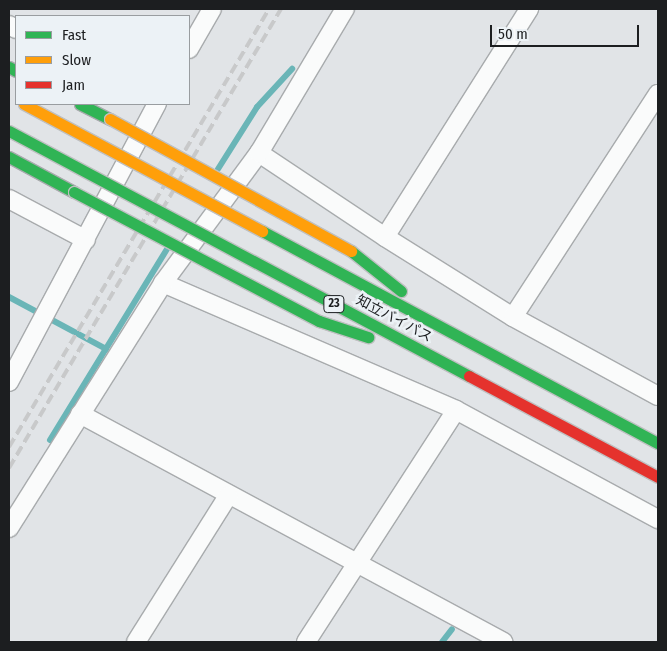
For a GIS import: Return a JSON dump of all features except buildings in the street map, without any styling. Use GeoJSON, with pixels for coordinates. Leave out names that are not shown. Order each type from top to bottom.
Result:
{"type":"FeatureCollection","features":[{"type":"Feature","properties":{"kind":"highway","name":"知立バイパス"},"geometry":{"type":"LineString","coordinates":[[26,105],[658,443]]}},
{"type":"Feature","properties":{"kind":"highway"},"geometry":{"type":"LineString","coordinates":[[82,105],[339,242],[457,337]]}},
{"type":"Feature","properties":{"kind":"highway","name":"知立バイパス"},"geometry":{"type":"LineString","coordinates":[[9,131],[658,477]]}},
{"type":"Feature","properties":{"kind":"highway"},"geometry":{"type":"LineString","coordinates":[[9,157],[319,321],[443,362]]}},
{"type":"Feature","properties":{"kind":"street"},"geometry":{"type":"LineString","coordinates":[[190,47],[212,9]]}},
{"type":"Feature","properties":{"kind":"street"},"geometry":{"type":"LineString","coordinates":[[9,528],[163,283],[259,153],[345,9]]}},
{"type":"Feature","properties":{"kind":"street"},"geometry":{"type":"LineString","coordinates":[[385,238],[528,9]]}},
{"type":"Feature","properties":{"kind":"street"},"geometry":{"type":"LineString","coordinates":[[513,317],[658,94]]}},
{"type":"Feature","properties":{"kind":"street"},"geometry":{"type":"LineString","coordinates":[[9,382],[156,105]]}},
{"type":"Feature","properties":{"kind":"street"},"geometry":{"type":"LineString","coordinates":[[259,153],[385,238],[513,317],[658,396]]}},
{"type":"Feature","properties":{"kind":"street"},"geometry":{"type":"LineString","coordinates":[[9,199],[86,240]]}},
{"type":"Feature","properties":{"kind":"street"},"geometry":{"type":"LineString","coordinates":[[163,283],[456,410],[658,519]]}},
{"type":"Feature","properties":{"kind":"street"},"geometry":{"type":"LineString","coordinates":[[306,642],[456,410]]}},
{"type":"Feature","properties":{"kind":"street"},"geometry":{"type":"LineString","coordinates":[[80,414],[228,496],[358,562],[503,642]]}},
{"type":"Feature","properties":{"kind":"street"},"geometry":{"type":"LineString","coordinates":[[136,642],[228,496]]}},
{"type":"Feature","properties":{"kind":"waterway"},"geometry":{"type":"LineString","coordinates":[[218,169],[257,107],[292,69]]}},
{"type":"Feature","properties":{"kind":"waterway"},"geometry":{"type":"LineString","coordinates":[[50,440],[167,249]]}},
{"type":"Feature","properties":{"kind":"waterway"},"geometry":{"type":"LineString","coordinates":[[9,297],[106,349]]}},
{"type":"Feature","properties":{"kind":"waterway"},"geometry":{"type":"LineString","coordinates":[[442,642],[452,629]]}},
{"type":"Feature","properties":{"kind":"railway"},"geometry":{"type":"LineString","coordinates":[[9,447],[269,9]]}},
{"type":"Feature","properties":{"kind":"railway"},"geometry":{"type":"LineString","coordinates":[[9,468],[281,9]]}},
{"type":"Feature","properties":{"kind":"traffic: fast"},"geometry":{"type":"LineString","coordinates":[[9,67],[15,70]]}},
{"type":"Feature","properties":{"kind":"traffic: fast"},"geometry":{"type":"LineString","coordinates":[[82,105],[110,119]]}},
{"type":"Feature","properties":{"kind":"traffic: fast"},"geometry":{"type":"LineString","coordinates":[[9,131],[469,376]]}},
{"type":"Feature","properties":{"kind":"traffic: fast"},"geometry":{"type":"LineString","coordinates":[[9,157],[74,192]]}},
{"type":"Feature","properties":{"kind":"traffic: fast"},"geometry":{"type":"LineString","coordinates":[[74,192],[319,321],[368,337]]}},
{"type":"Feature","properties":{"kind":"traffic: fast"},"geometry":{"type":"LineString","coordinates":[[262,231],[658,443]]}},
{"type":"Feature","properties":{"kind":"traffic: fast"},"geometry":{"type":"LineString","coordinates":[[351,251],[401,291]]}},
{"type":"Feature","properties":{"kind":"traffic: slow"},"geometry":{"type":"LineString","coordinates":[[26,105],[262,231]]}},
{"type":"Feature","properties":{"kind":"traffic: slow"},"geometry":{"type":"LineString","coordinates":[[110,119],[351,251]]}},
{"type":"Feature","properties":{"kind":"traffic: jam"},"geometry":{"type":"LineString","coordinates":[[469,376],[658,477]]}}]}
